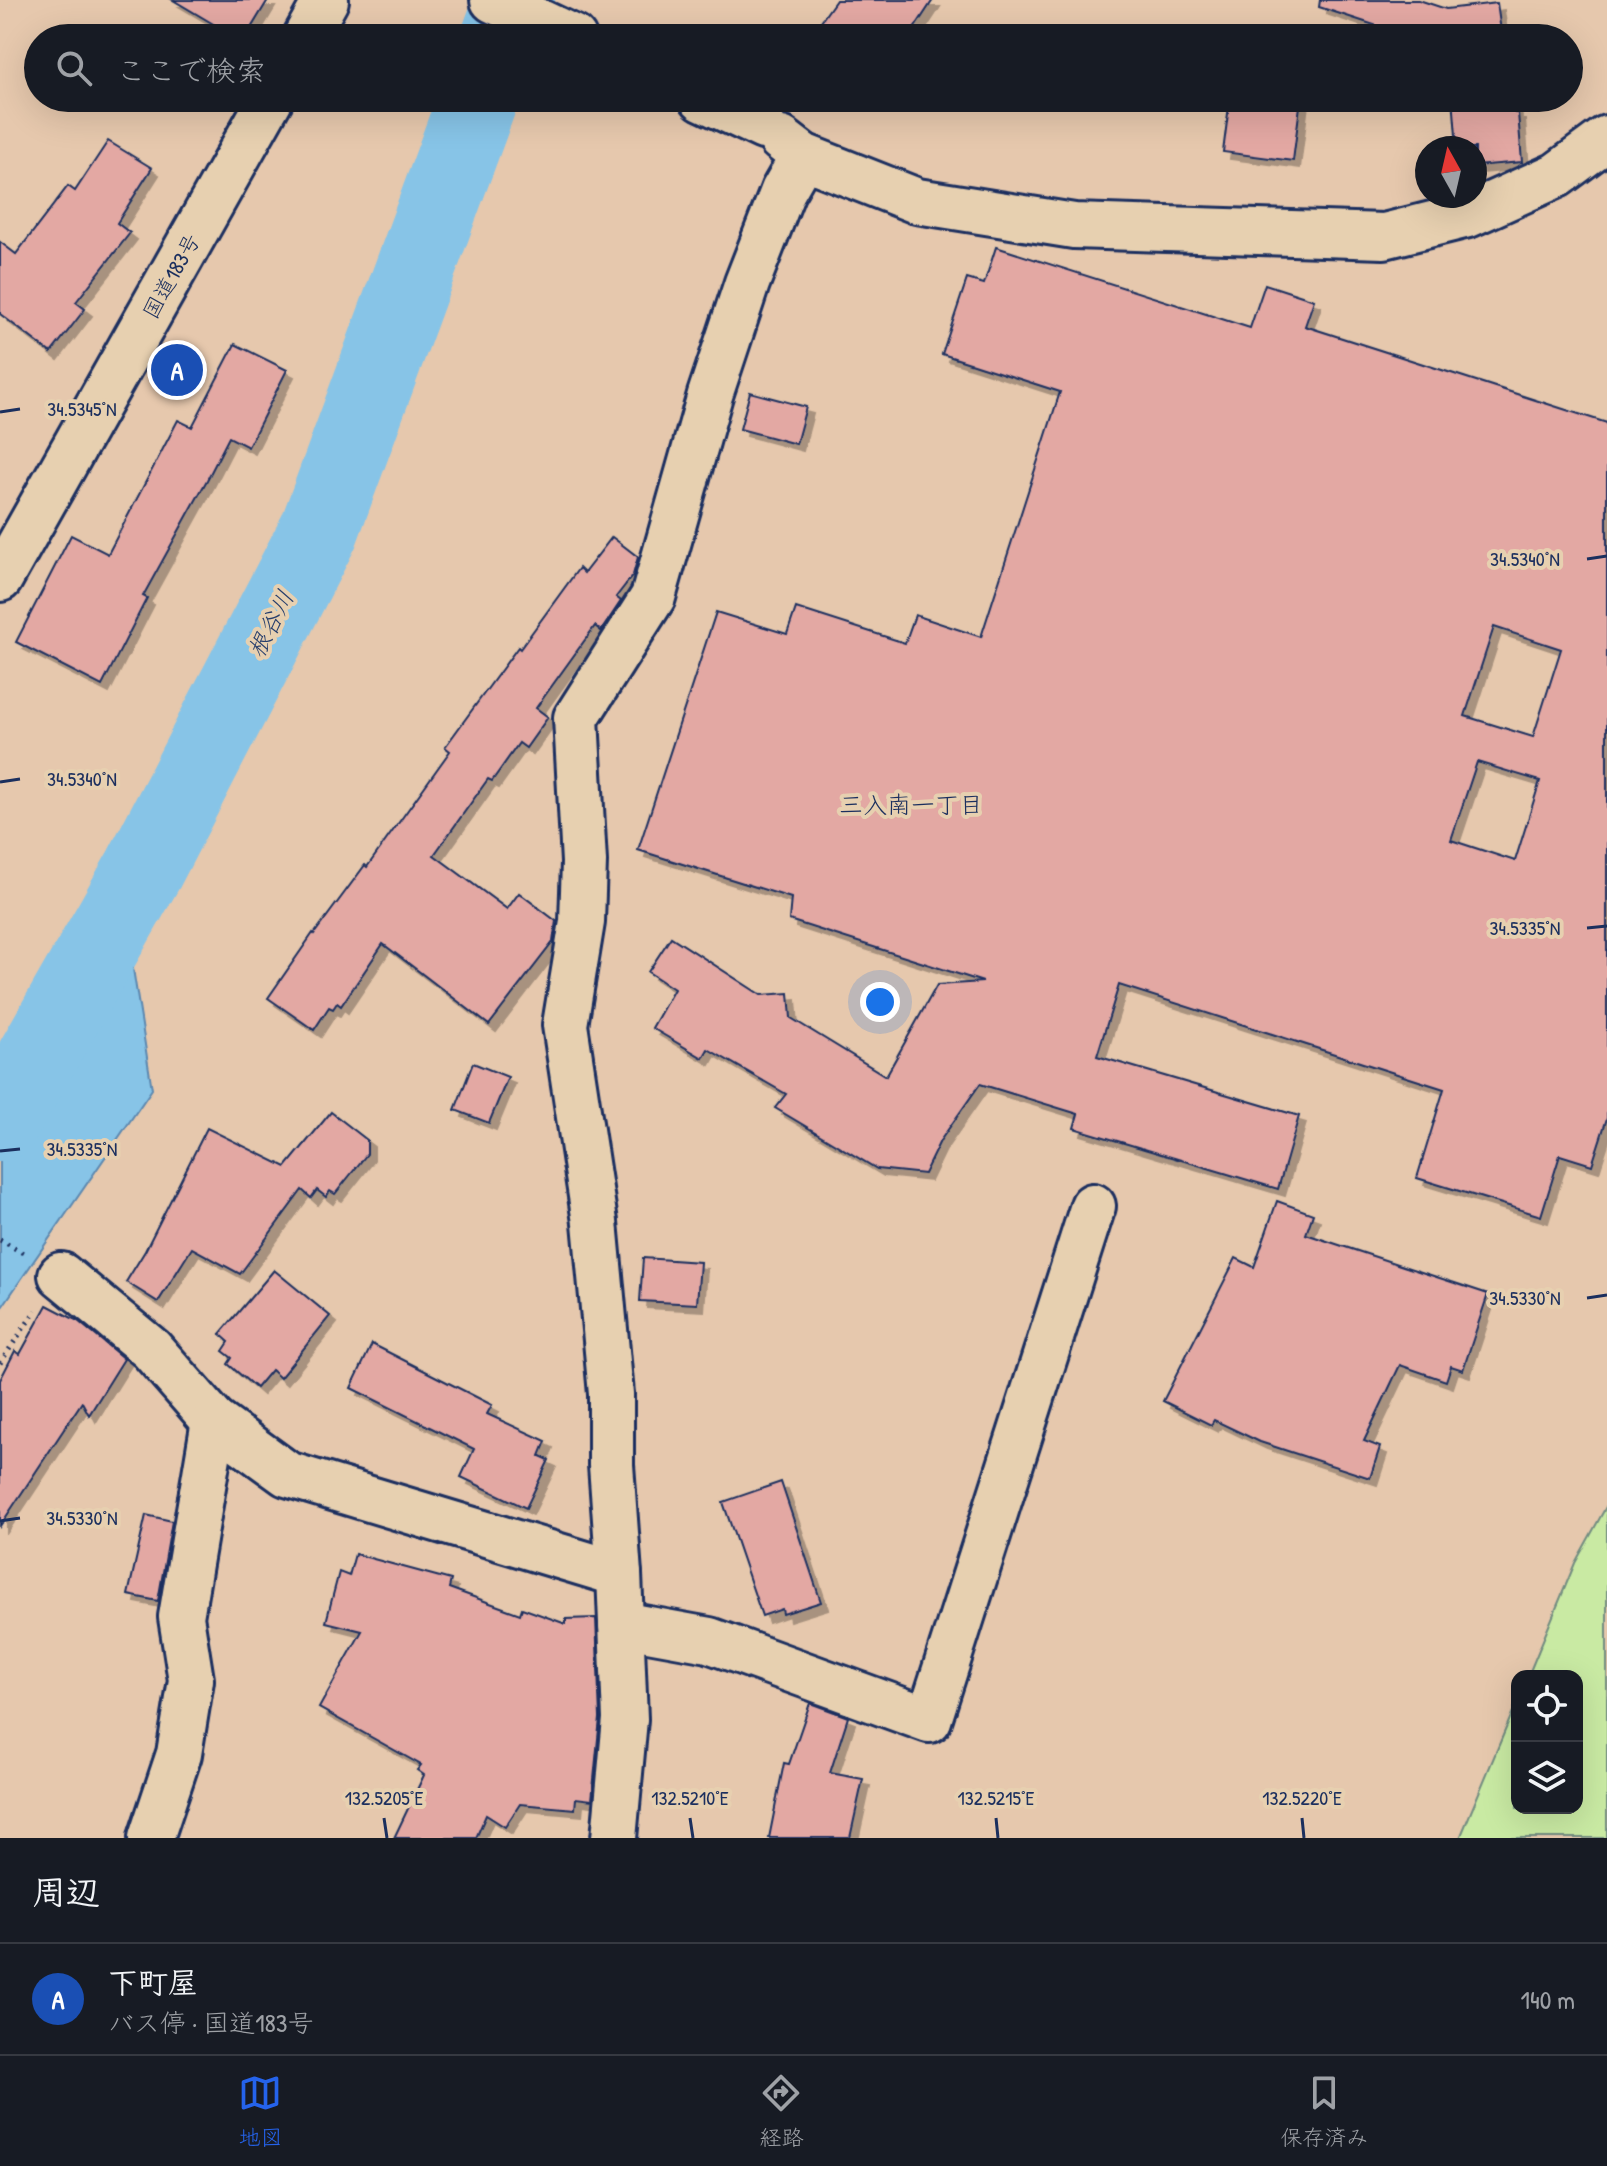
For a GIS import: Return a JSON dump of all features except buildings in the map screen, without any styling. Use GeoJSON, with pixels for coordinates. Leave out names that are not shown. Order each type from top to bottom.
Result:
{"type":"FeatureCollection","features":[{"type":"Feature","properties":{"kind":"main road"},"geometry":{"type":"LineString","coordinates":[[313,24],[326,0]]}},
{"type":"Feature","properties":{"kind":"main road"},"geometry":{"type":"LineString","coordinates":[[493,0],[544,24]]}},
{"type":"Feature","properties":{"kind":"main road","name":"国道183号"},"geometry":{"type":"LineString","coordinates":[[0,579],[263,112]]}},
{"type":"Feature","properties":{"kind":"main road"},"geometry":{"type":"LineString","coordinates":[[732,112],[764,127],[803,156],[917,201],[1074,226],[1384,236],[1481,209],[1557,175],[1607,138]]}},
{"type":"Feature","properties":{"kind":"main road"},"geometry":{"type":"LineString","coordinates":[[614,1838],[625,1719],[605,1314],[595,1222],[565,1025],[582,922],[584,862],[576,718],[653,597],[710,395],[747,283],[783,191],[803,156]]}},
{"type":"Feature","properties":{"kind":"main road"},"geometry":{"type":"LineString","coordinates":[[621,1624],[709,1640],[929,1720],[1093,1206]]}},
{"type":"Feature","properties":{"kind":"main road"},"geometry":{"type":"LineString","coordinates":[[61,1275],[151,1349],[214,1421],[287,1474],[619,1574]]}},
{"type":"Feature","properties":{"kind":"main road"},"geometry":{"type":"LineString","coordinates":[[151,1838],[179,1754],[191,1680],[181,1617],[214,1421]]}},
{"type":"Feature","properties":{"kind":"path"},"geometry":{"type":"LineString","coordinates":[[0,1363],[61,1275]]}},
{"type":"Feature","properties":{"kind":"green space"},"geometry":{"type":"Polygon","coordinates":[[[1607,1505],[1607,1838],[1460,1838],[1511,1716],[1511,1814],[1583,1814],[1583,1670],[1530,1670],[1575,1563],[1607,1505]]]}},
{"type":"Feature","properties":{"kind":"water"},"geometry":{"type":"Polygon","coordinates":[[[128,937],[152,1089],[0,1310],[0,1076],[128,937]]]}},
{"type":"Feature","properties":{"kind":"waterway","name":"根谷川"},"geometry":{"type":"LineString","coordinates":[[506,24],[515,0]]}},
{"type":"Feature","properties":{"kind":"waterway","name":"根谷川"},"geometry":{"type":"LineString","coordinates":[[0,1122],[144,869],[319,531],[473,112]]}},
{"type":"Feature","properties":{"kind":"place","name":"下町屋"},"geometry":{"type":"Point","coordinates":[177,370]}},
{"type":"Feature","properties":{"kind":"district","name":"三入南一丁目"},"geometry":{"type":"Point","coordinates":[911,805]}}]}
